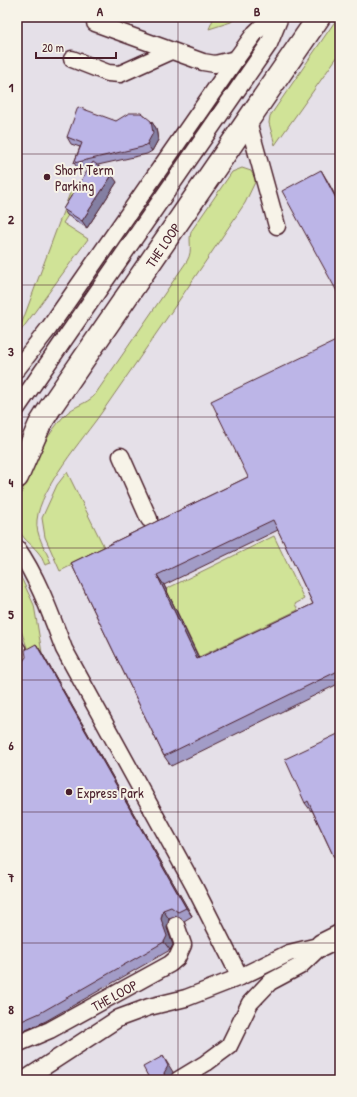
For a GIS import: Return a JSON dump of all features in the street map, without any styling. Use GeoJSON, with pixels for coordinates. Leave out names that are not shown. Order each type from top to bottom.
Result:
{"type":"FeatureCollection","features":[{"type":"Feature","properties":{"kind":"street","name":"THE LOOP"},"geometry":{"type":"LineString","coordinates":[[17,478],[40,424],[319,17]]}},
{"type":"Feature","properties":{"kind":"lane"},"geometry":{"type":"LineString","coordinates":[[17,369],[49,328],[236,59],[255,33],[272,17]]}},
{"type":"Feature","properties":{"kind":"lane","name":"THE LOOP"},"geometry":{"type":"LineString","coordinates":[[17,408],[269,44],[280,17]]}},
{"type":"Feature","properties":{"kind":"lane"},"geometry":{"type":"LineString","coordinates":[[96,23],[200,61],[214,64],[236,59]]}},
{"type":"Feature","properties":{"kind":"lane"},"geometry":{"type":"LineString","coordinates":[[72,60],[108,73],[120,74],[171,51]]}},
{"type":"Feature","properties":{"kind":"lane"},"geometry":{"type":"LineString","coordinates":[[248,121],[277,226]]}},
{"type":"Feature","properties":{"kind":"lane"},"geometry":{"type":"LineString","coordinates":[[17,450],[40,424]]}},
{"type":"Feature","properties":{"kind":"lane"},"geometry":{"type":"LineString","coordinates":[[121,456],[149,519]]}},
{"type":"Feature","properties":{"kind":"lane"},"geometry":{"type":"LineString","coordinates":[[17,548],[26,561],[48,607],[64,649],[194,886],[240,977]]}},
{"type":"Feature","properties":{"kind":"lane"},"geometry":{"type":"LineString","coordinates":[[17,649],[24,664]]}},
{"type":"Feature","properties":{"kind":"lane","name":"THE LOOP"},"geometry":{"type":"LineString","coordinates":[[17,1044],[177,958],[183,945],[176,926]]}},
{"type":"Feature","properties":{"kind":"lane"},"geometry":{"type":"LineString","coordinates":[[24,1080],[119,1018],[149,1007],[186,998],[240,977],[288,953],[331,941]]}},
{"type":"Feature","properties":{"kind":"lane"},"geometry":{"type":"LineString","coordinates":[[178,1080],[206,1063],[229,1046],[250,1003],[270,982],[300,966],[331,941]]}},
{"type":"Feature","properties":{"kind":"shaded area"},"geometry":{"type":"Polygon","coordinates":[[[17,17],[340,17],[340,1080],[17,1080],[17,17]]]}},
{"type":"Feature","properties":{"kind":"green space"},"geometry":{"type":"Polygon","coordinates":[[[214,17],[237,17],[231,22],[209,29],[214,17]]]}},
{"type":"Feature","properties":{"kind":"green space"},"geometry":{"type":"Polygon","coordinates":[[[338,17],[340,17],[340,53],[275,145],[269,123],[270,116],[338,17]]]}},
{"type":"Feature","properties":{"kind":"green space"},"geometry":{"type":"Polygon","coordinates":[[[242,168],[251,171],[256,180],[245,203],[102,412],[64,464],[46,493],[40,507],[37,520],[39,536],[51,563],[45,565],[39,553],[22,535],[18,526],[17,514],[25,483],[40,450],[58,423],[69,411],[94,396],[187,261],[190,252],[190,237],[192,230],[232,172],[242,168]]]}},
{"type":"Feature","properties":{"kind":"green space"},"geometry":{"type":"Polygon","coordinates":[[[74,182],[86,187],[63,223],[88,239],[17,336],[74,182]]]}},
{"type":"Feature","properties":{"kind":"green space"},"geometry":{"type":"Polygon","coordinates":[[[67,472],[105,549],[60,571],[45,537],[42,518],[57,485],[67,472]]]}},
{"type":"Feature","properties":{"kind":"green space"},"geometry":{"type":"Polygon","coordinates":[[[274,536],[304,599],[295,604],[298,610],[199,657],[166,589],[274,536]]]}},
{"type":"Feature","properties":{"kind":"green space"},"geometry":{"type":"Polygon","coordinates":[[[17,569],[34,605],[42,653],[31,659],[17,619],[17,569]]]}},
{"type":"Feature","properties":{"kind":"building"},"geometry":{"type":"Polygon","coordinates":[[[78,107],[116,121],[129,113],[141,113],[151,121],[153,133],[147,144],[142,147],[74,163],[82,143],[67,137],[78,107]]]}},
{"type":"Feature","properties":{"kind":"building"},"geometry":{"type":"Polygon","coordinates":[[[93,162],[112,175],[82,221],[63,209],[93,162]]]}},
{"type":"Feature","properties":{"kind":"building"},"geometry":{"type":"Polygon","coordinates":[[[321,170],[340,206],[340,297],[282,191],[321,170]]]}},
{"type":"Feature","properties":{"kind":"building"},"geometry":{"type":"Polygon","coordinates":[[[340,339],[340,670],[164,756],[71,563],[248,477],[211,401],[340,339]],[[273,520],[157,575],[197,659],[313,604],[273,520]]]}},
{"type":"Feature","properties":{"kind":"building","name":"Express Park"},"geometry":{"type":"Polygon","coordinates":[[[36,644],[186,908],[178,912],[171,907],[163,910],[161,919],[167,936],[164,942],[40,1013],[17,1023],[17,664],[21,664],[26,657],[25,650],[36,644]]]}},
{"type":"Feature","properties":{"kind":"building"},"geometry":{"type":"Polygon","coordinates":[[[340,733],[340,786],[338,787],[340,792],[340,870],[308,801],[305,803],[285,759],[340,733]]]}},
{"type":"Feature","properties":{"kind":"building"},"geometry":{"type":"Polygon","coordinates":[[[163,1056],[168,1066],[164,1073],[165,1079],[167,1080],[150,1080],[143,1067],[163,1056]]]}},
{"type":"Feature","properties":{"kind":"place","name":"Short Term Parking"},"geometry":{"type":"Point","coordinates":[47,177]}},
{"type":"Feature","properties":{"kind":"place","name":"Express Park"},"geometry":{"type":"Point","coordinates":[69,792]}}]}
